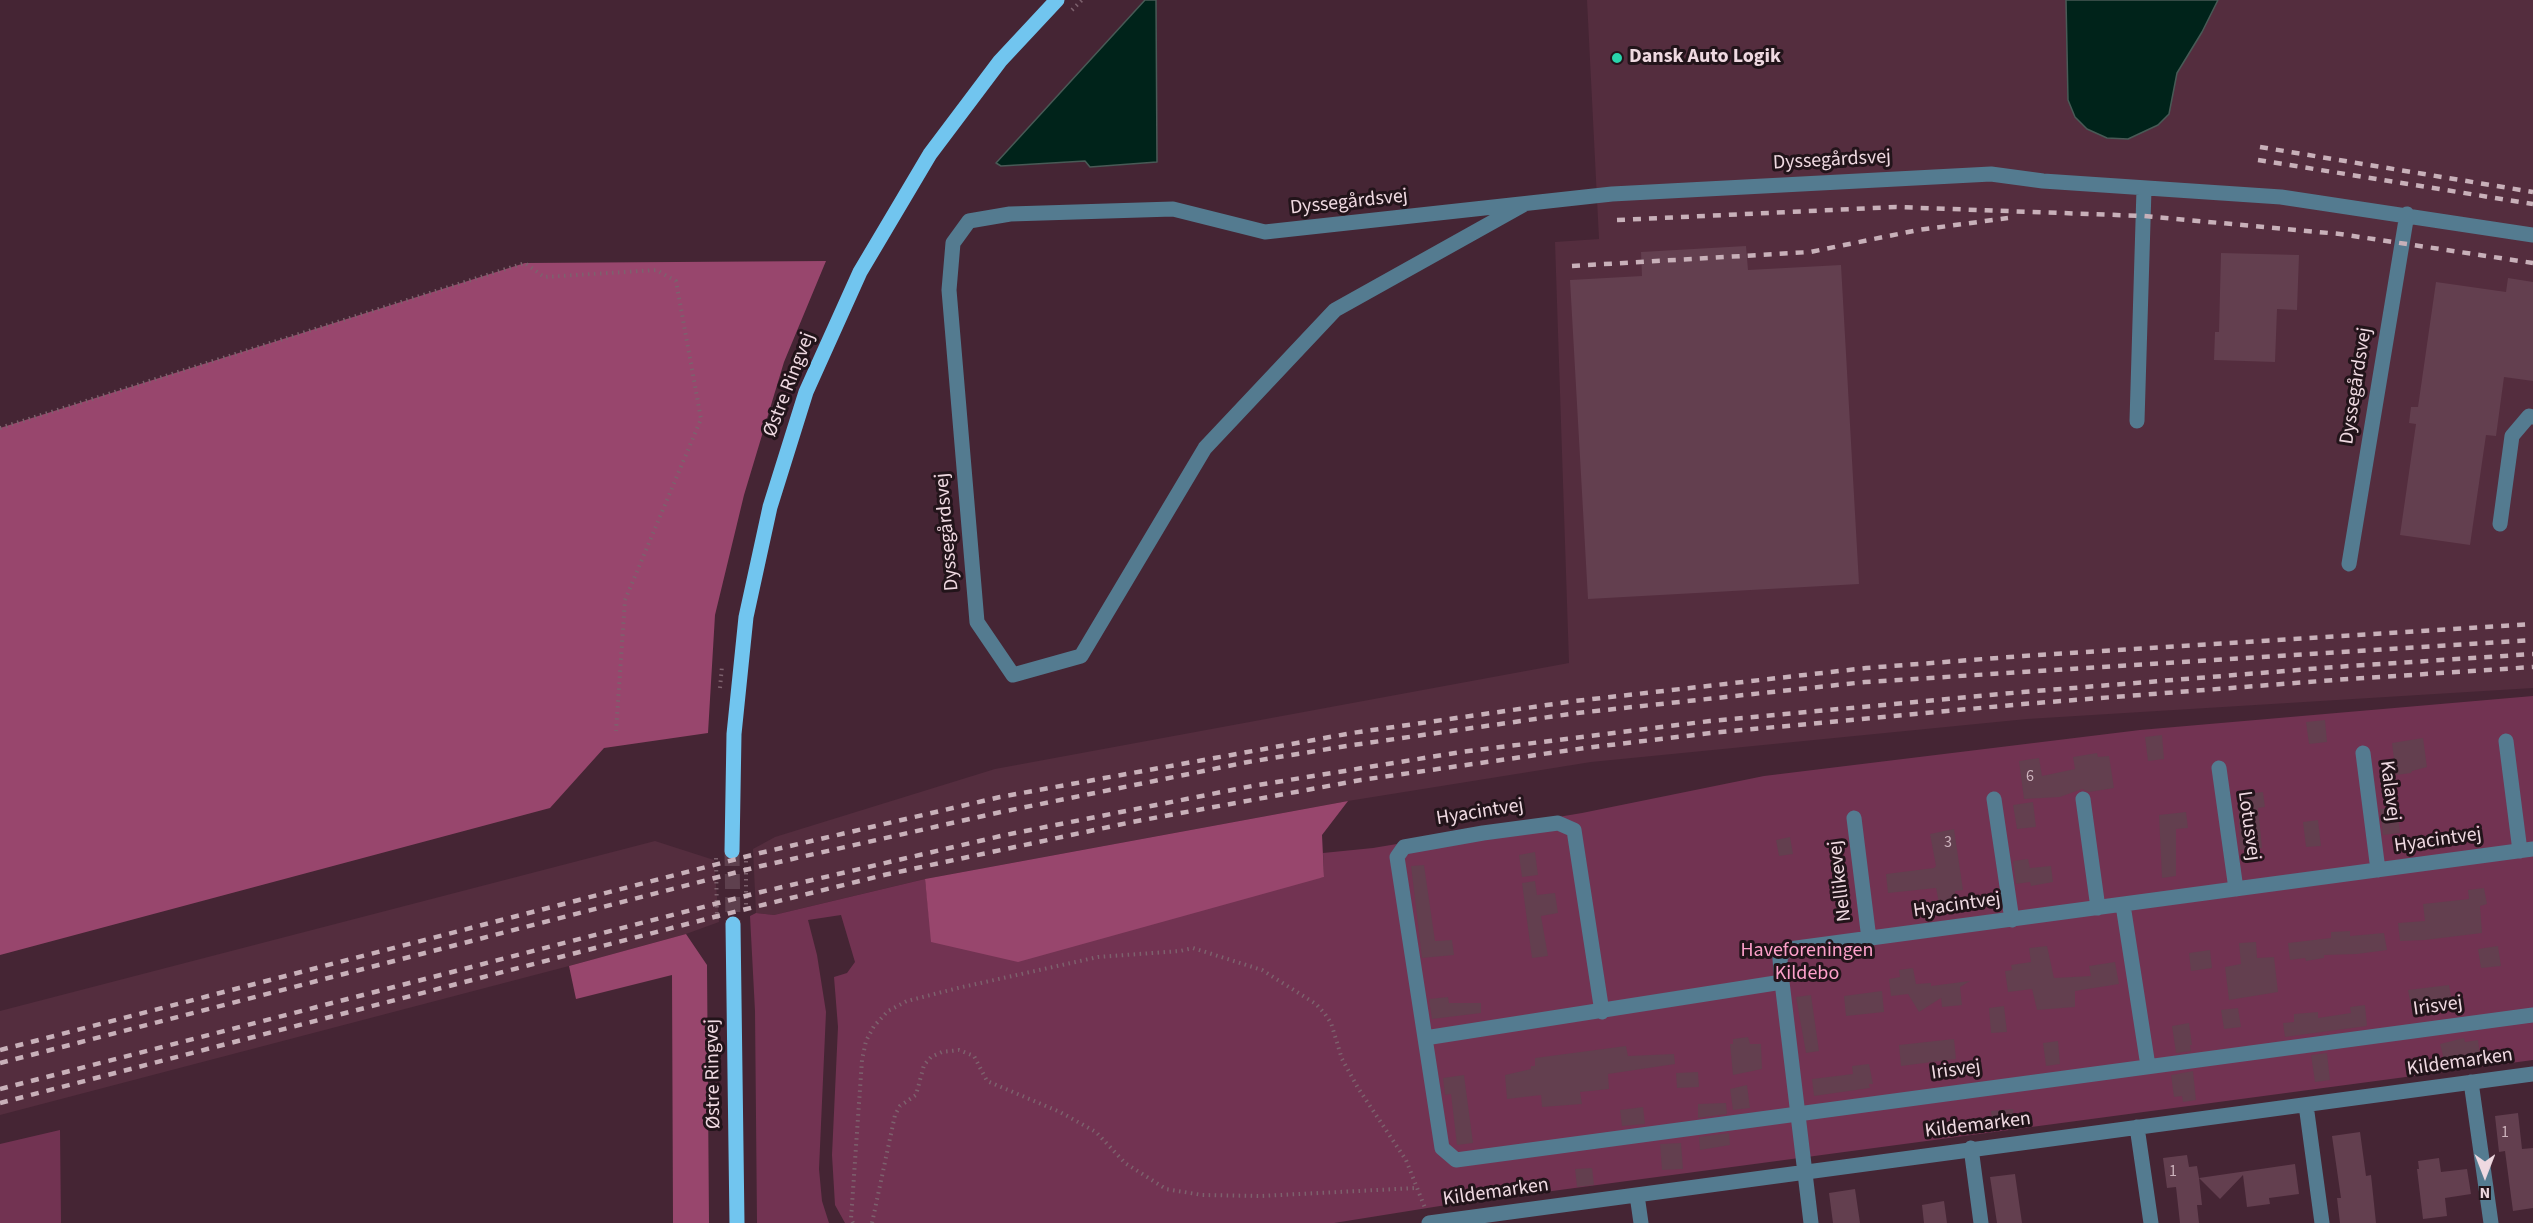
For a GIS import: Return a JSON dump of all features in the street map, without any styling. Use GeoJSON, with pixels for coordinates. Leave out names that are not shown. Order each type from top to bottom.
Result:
{"type":"FeatureCollection","features":[{"type":"Feature","properties":{"kind":"main road","name":"Østre Ringvej"},"geometry":{"type":"LineString","coordinates":[[732,851],[734,734],[746,617],[770,507],[806,392],[860,272],[930,154],[1000,61],[1057,0]]}},
{"type":"Feature","properties":{"kind":"main road","name":"Østre Ringvej"},"geometry":{"type":"LineString","coordinates":[[737,1223],[739,920]]}},
{"type":"Feature","properties":{"kind":"street","name":"Dyssegårdsvej"},"geometry":{"type":"LineString","coordinates":[[1523,205],[1335,310],[1205,448],[1081,656],[1013,675],[977,622],[949,290],[953,243],[969,221],[1010,214],[1173,209],[1266,232],[1612,194],[1991,174],[2043,181],[2281,197],[2407,214],[2533,235]]}},
{"type":"Feature","properties":{"kind":"street"},"geometry":{"type":"LineString","coordinates":[[2137,421],[2144,189]]}},
{"type":"Feature","properties":{"kind":"street","name":"Dyssegårdsvej"},"geometry":{"type":"LineString","coordinates":[[2349,564],[2407,214]]}},
{"type":"Feature","properties":{"kind":"street"},"geometry":{"type":"LineString","coordinates":[[2500,524],[2512,436],[2529,416],[2533,417]]}},
{"type":"Feature","properties":{"kind":"street"},"geometry":{"type":"LineString","coordinates":[[2505,741],[2527,850]]}},
{"type":"Feature","properties":{"kind":"street","name":"Kalavej"},"geometry":{"type":"LineString","coordinates":[[2363,753],[2378,870]]}},
{"type":"Feature","properties":{"kind":"street","name":"Lotusvej"},"geometry":{"type":"LineString","coordinates":[[2219,768],[2236,890]]}},
{"type":"Feature","properties":{"kind":"street"},"geometry":{"type":"LineString","coordinates":[[1994,799],[2012,920]]}},
{"type":"Feature","properties":{"kind":"street"},"geometry":{"type":"LineString","coordinates":[[2083,799],[2098,908]]}},
{"type":"Feature","properties":{"kind":"street","name":"Nellikevej"},"geometry":{"type":"LineString","coordinates":[[1854,818],[1869,939]]}},
{"type":"Feature","properties":{"kind":"street","name":"Hyacintvej"},"geometry":{"type":"LineString","coordinates":[[1434,1096],[1397,857],[1404,847],[1558,823],[1574,830],[1602,1011]]}},
{"type":"Feature","properties":{"kind":"street","name":"Hyacintvej"},"geometry":{"type":"LineString","coordinates":[[1811,1223],[1780,959],[1789,949],[2527,850]]}},
{"type":"Feature","properties":{"kind":"street"},"geometry":{"type":"LineString","coordinates":[[2123,905],[2148,1066]]}},
{"type":"Feature","properties":{"kind":"street"},"geometry":{"type":"LineString","coordinates":[[1425,1038],[1782,982]]}},
{"type":"Feature","properties":{"kind":"street","name":"Irisvej"},"geometry":{"type":"LineString","coordinates":[[1434,1096],[1442,1148],[1456,1160],[2533,1015]]}},
{"type":"Feature","properties":{"kind":"street","name":"Kildemarken"},"geometry":{"type":"LineString","coordinates":[[1430,1223],[1468,1220],[1971,1148],[2306,1106],[2533,1074]]}},
{"type":"Feature","properties":{"kind":"street"},"geometry":{"type":"LineString","coordinates":[[2471,1082],[2491,1223]]}},
{"type":"Feature","properties":{"kind":"street"},"geometry":{"type":"LineString","coordinates":[[2306,1106],[2322,1223]]}},
{"type":"Feature","properties":{"kind":"street"},"geometry":{"type":"LineString","coordinates":[[2138,1127],[2151,1223]]}},
{"type":"Feature","properties":{"kind":"street"},"geometry":{"type":"LineString","coordinates":[[1971,1148],[1981,1223]]}},
{"type":"Feature","properties":{"kind":"street"},"geometry":{"type":"LineString","coordinates":[[1637,1195],[1641,1223]]}},
{"type":"Feature","properties":{"kind":"path"},"geometry":{"type":"LineString","coordinates":[[1066,16],[1082,0]]}},
{"type":"Feature","properties":{"kind":"path"},"geometry":{"type":"LineString","coordinates":[[0,428],[525,263],[544,277],[656,270],[676,281],[701,419],[625,600],[616,731]]}},
{"type":"Feature","properties":{"kind":"path"},"geometry":{"type":"LineString","coordinates":[[719,699],[724,656]]}},
{"type":"Feature","properties":{"kind":"path"},"geometry":{"type":"LineString","coordinates":[[716,849],[717,931]]}},
{"type":"Feature","properties":{"kind":"path"},"geometry":{"type":"LineString","coordinates":[[739,920],[746,860]]}},
{"type":"Feature","properties":{"kind":"path"},"geometry":{"type":"LineString","coordinates":[[853,1223],[851,1219],[862,1060],[866,1041],[874,1026],[888,1011],[906,1001],[1098,957],[1193,948],[1262,970],[1316,1004],[1331,1023],[1342,1059],[1358,1088],[1406,1160],[1430,1223]]}},
{"type":"Feature","properties":{"kind":"path"},"geometry":{"type":"LineString","coordinates":[[872,1223],[886,1166],[890,1131],[895,1115],[900,1106],[916,1095],[924,1065],[931,1057],[942,1052],[959,1050],[974,1056],[987,1081],[1060,1112],[1096,1132],[1125,1163],[1166,1189],[1202,1195],[1261,1196],[1416,1188]]}},
{"type":"Feature","properties":{"kind":"shaded area"},"geometry":{"type":"Polygon","coordinates":[[[1145,0],[1156,0],[1157,162],[1090,167],[1085,161],[1001,166],[996,163],[1145,0]]]}},
{"type":"Feature","properties":{"kind":"shaded area"},"geometry":{"type":"Polygon","coordinates":[[[1587,0],[2533,0],[2533,688],[2027,719],[1591,762],[1348,801],[925,879],[774,915],[756,913],[753,849],[775,837],[995,769],[1569,663],[1555,242],[1599,239],[1587,0]]]}},
{"type":"Feature","properties":{"kind":"shaded area"},"geometry":{"type":"Polygon","coordinates":[[[2066,0],[2218,0],[2177,73],[2169,114],[2158,125],[2128,139],[2107,138],[2087,129],[2075,117],[2068,100],[2066,0]]]}},
{"type":"Feature","properties":{"kind":"shaded area"},"geometry":{"type":"Polygon","coordinates":[[[826,261],[784,362],[744,495],[715,615],[708,733],[604,748],[550,808],[0,955],[0,428],[525,263],[826,261]]]}},
{"type":"Feature","properties":{"kind":"shaded area"},"geometry":{"type":"Polygon","coordinates":[[[1348,801],[1322,835],[1324,877],[1018,962],[931,942],[925,879],[1348,801]]]}},
{"type":"Feature","properties":{"kind":"shaded area"},"geometry":{"type":"Polygon","coordinates":[[[655,841],[714,860],[719,922],[686,934],[569,966],[0,1115],[0,1011],[655,841]]]}},
{"type":"Feature","properties":{"kind":"shaded area"},"geometry":{"type":"Polygon","coordinates":[[[686,934],[707,965],[709,1223],[673,1223],[672,975],[576,999],[569,966],[686,934]]]}},
{"type":"Feature","properties":{"kind":"green space","name":"Haveforeningen Kildebo"},"geometry":{"type":"Polygon","coordinates":[[[2533,696],[2533,1060],[1440,1206],[1334,1223],[845,1223],[835,1205],[832,1155],[838,1027],[834,977],[847,973],[855,962],[841,915],[808,920],[817,955],[826,1012],[819,1169],[822,1201],[829,1223],[757,1223],[755,1011],[750,916],[756,913],[774,915],[925,879],[932,942],[1324,877],[1323,853],[1373,848],[1582,813],[1764,776],[2140,730],[2533,696]]]}},
{"type":"Feature","properties":{"kind":"green space"},"geometry":{"type":"Polygon","coordinates":[[[60,1130],[61,1223],[0,1223],[0,1144],[60,1130]]]}},
{"type":"Feature","properties":{"kind":"building"},"geometry":{"type":"Polygon","coordinates":[[[1746,246],[1748,270],[1841,265],[1859,584],[1588,599],[1570,280],[1642,276],[1641,252],[1746,246]]]}},
{"type":"Feature","properties":{"kind":"building"},"geometry":{"type":"Polygon","coordinates":[[[2221,253],[2299,255],[2297,310],[2277,309],[2275,362],[2214,360],[2215,332],[2219,332],[2221,253]]]}},
{"type":"Feature","properties":{"kind":"building"},"geometry":{"type":"Polygon","coordinates":[[[2508,278],[2533,282],[2533,381],[2504,377],[2496,436],[2486,435],[2470,545],[2400,535],[2416,424],[2409,423],[2411,407],[2418,407],[2436,282],[2506,292],[2508,278]]]}},
{"type":"Feature","properties":{"kind":"building"},"geometry":{"type":"Polygon","coordinates":[[[2325,720],[2327,742],[2309,744],[2306,722],[2325,720]]]}},
{"type":"Feature","properties":{"kind":"building"},"geometry":{"type":"Polygon","coordinates":[[[2162,735],[2164,759],[2148,761],[2145,737],[2162,735]]]}},
{"type":"Feature","properties":{"kind":"building"},"geometry":{"type":"Polygon","coordinates":[[[2423,738],[2427,767],[2411,773],[2396,775],[2392,743],[2423,738]]]}},
{"type":"Feature","properties":{"kind":"building"},"geometry":{"type":"Polygon","coordinates":[[[2097,753],[2098,757],[2109,756],[2114,788],[2089,792],[2082,789],[2060,797],[2024,799],[2019,761],[2039,758],[2042,776],[2075,769],[2073,757],[2097,753]]]}},
{"type":"Feature","properties":{"kind":"building"},"geometry":{"type":"Polygon","coordinates":[[[2263,792],[2265,807],[2258,808],[2262,848],[2240,850],[2238,795],[2263,792]]]}},
{"type":"Feature","properties":{"kind":"building"},"geometry":{"type":"Polygon","coordinates":[[[2033,802],[2036,827],[2017,829],[2013,805],[2033,802]]]}},
{"type":"Feature","properties":{"kind":"building"},"geometry":{"type":"Polygon","coordinates":[[[2397,807],[2400,833],[2383,835],[2380,809],[2397,807]]]}},
{"type":"Feature","properties":{"kind":"building"},"geometry":{"type":"Polygon","coordinates":[[[2186,812],[2188,828],[2176,829],[2176,876],[2162,878],[2159,815],[2186,812]]]}},
{"type":"Feature","properties":{"kind":"building"},"geometry":{"type":"Polygon","coordinates":[[[2318,820],[2321,846],[2306,847],[2303,822],[2318,820]]]}},
{"type":"Feature","properties":{"kind":"building"},"geometry":{"type":"Polygon","coordinates":[[[1954,829],[1963,890],[1955,891],[1956,901],[1939,903],[1936,888],[1888,893],[1886,874],[1934,868],[1936,866],[1930,834],[1954,829]]]}},
{"type":"Feature","properties":{"kind":"building"},"geometry":{"type":"Polygon","coordinates":[[[1790,837],[1793,854],[1779,856],[1776,840],[1790,837]]]}},
{"type":"Feature","properties":{"kind":"building"},"geometry":{"type":"Polygon","coordinates":[[[1535,852],[1538,875],[1522,877],[1519,855],[1535,852]]]}},
{"type":"Feature","properties":{"kind":"building"},"geometry":{"type":"Polygon","coordinates":[[[2028,859],[2030,868],[2051,866],[2053,882],[2031,886],[2030,882],[2016,884],[2013,861],[2028,859]]]}},
{"type":"Feature","properties":{"kind":"building"},"geometry":{"type":"Polygon","coordinates":[[[1424,865],[1435,941],[1452,940],[1454,955],[1422,958],[1411,866],[1424,865]]]}},
{"type":"Feature","properties":{"kind":"building"},"geometry":{"type":"Polygon","coordinates":[[[1535,881],[1537,895],[1555,893],[1558,913],[1541,916],[1548,956],[1532,958],[1522,883],[1535,881]]]}},
{"type":"Feature","properties":{"kind":"building"},"geometry":{"type":"Polygon","coordinates":[[[2484,888],[2487,904],[2480,906],[2482,933],[2400,941],[2398,923],[2425,921],[2423,904],[2469,899],[2468,890],[2484,888]]]}},
{"type":"Feature","properties":{"kind":"building"},"geometry":{"type":"Polygon","coordinates":[[[2350,931],[2350,936],[2384,933],[2387,950],[2324,955],[2324,958],[2306,961],[2305,958],[2290,960],[2288,943],[2331,938],[2331,932],[2350,931]]]}},
{"type":"Feature","properties":{"kind":"building"},"geometry":{"type":"Polygon","coordinates":[[[2256,942],[2257,958],[2274,957],[2278,992],[2229,1000],[2225,967],[2241,964],[2239,943],[2256,942]]]}},
{"type":"Feature","properties":{"kind":"building"},"geometry":{"type":"Polygon","coordinates":[[[2047,946],[2054,978],[2091,976],[2089,966],[2115,962],[2119,984],[2075,991],[2075,1007],[2037,1010],[2032,989],[2008,992],[2005,971],[2012,970],[2011,965],[2031,962],[2029,948],[2047,946]]]}},
{"type":"Feature","properties":{"kind":"building"},"geometry":{"type":"Polygon","coordinates":[[[2498,946],[2501,966],[2481,968],[2478,949],[2498,946]]]}},
{"type":"Feature","properties":{"kind":"building"},"geometry":{"type":"Polygon","coordinates":[[[2210,950],[2212,968],[2191,971],[2189,953],[2210,950]]]}},
{"type":"Feature","properties":{"kind":"building"},"geometry":{"type":"Polygon","coordinates":[[[1913,968],[1916,984],[1931,983],[1931,986],[1970,981],[1960,987],[1962,1005],[1942,1007],[1941,998],[1919,1012],[1908,994],[1891,996],[1889,979],[1900,977],[1899,970],[1913,968]]]}},
{"type":"Feature","properties":{"kind":"building"},"geometry":{"type":"Polygon","coordinates":[[[2449,985],[2453,1008],[2413,1016],[2408,990],[2449,985]]]}},
{"type":"Feature","properties":{"kind":"building"},"geometry":{"type":"Polygon","coordinates":[[[1882,991],[1884,1012],[1846,1016],[1844,996],[1882,991]]]}},
{"type":"Feature","properties":{"kind":"building"},"geometry":{"type":"Polygon","coordinates":[[[1811,995],[1819,1051],[1806,1053],[1796,997],[1811,995]]]}},
{"type":"Feature","properties":{"kind":"building"},"geometry":{"type":"Polygon","coordinates":[[[1448,997],[1449,1003],[1481,1003],[1481,1013],[1432,1019],[1429,999],[1448,997]]]}},
{"type":"Feature","properties":{"kind":"building"},"geometry":{"type":"Polygon","coordinates":[[[2365,1005],[2367,1026],[2285,1037],[2283,1023],[2294,1022],[2294,1014],[2318,1012],[2318,1018],[2351,1013],[2350,1007],[2365,1005]]]}},
{"type":"Feature","properties":{"kind":"building"},"geometry":{"type":"Polygon","coordinates":[[[2004,1006],[2007,1032],[1991,1033],[1989,1008],[2004,1006]]]}},
{"type":"Feature","properties":{"kind":"building"},"geometry":{"type":"Polygon","coordinates":[[[2238,1008],[2241,1027],[2224,1029],[2221,1010],[2238,1008]]]}},
{"type":"Feature","properties":{"kind":"building"},"geometry":{"type":"Polygon","coordinates":[[[2189,1023],[2191,1051],[2176,1053],[2172,1026],[2189,1023]]]}},
{"type":"Feature","properties":{"kind":"building"},"geometry":{"type":"Polygon","coordinates":[[[1748,1037],[1750,1044],[1761,1044],[1762,1069],[1733,1075],[1730,1044],[1733,1044],[1733,1039],[1748,1037]]]}},
{"type":"Feature","properties":{"kind":"building"},"geometry":{"type":"Polygon","coordinates":[[[2464,1038],[2465,1042],[2478,1040],[2481,1062],[2446,1067],[2440,1044],[2464,1038]]]}},
{"type":"Feature","properties":{"kind":"building"},"geometry":{"type":"Polygon","coordinates":[[[1954,1039],[1956,1059],[1901,1066],[1899,1045],[1954,1039]]]}},
{"type":"Feature","properties":{"kind":"building"},"geometry":{"type":"Polygon","coordinates":[[[2058,1041],[2060,1064],[2046,1066],[2043,1043],[2058,1041]]]}},
{"type":"Feature","properties":{"kind":"building"},"geometry":{"type":"Polygon","coordinates":[[[1626,1046],[1628,1056],[1674,1054],[1675,1064],[1608,1074],[1609,1089],[1580,1092],[1582,1104],[1542,1107],[1541,1095],[1507,1099],[1505,1075],[1531,1069],[1531,1066],[1535,1066],[1535,1058],[1626,1046]]]}},
{"type":"Feature","properties":{"kind":"building"},"geometry":{"type":"Polygon","coordinates":[[[2327,1053],[2330,1080],[2315,1082],[2311,1055],[2327,1053]]]}},
{"type":"Feature","properties":{"kind":"building"},"geometry":{"type":"Polygon","coordinates":[[[1869,1064],[1873,1084],[1869,1084],[1870,1088],[1814,1096],[1812,1079],[1853,1074],[1852,1066],[1869,1064]]]}},
{"type":"Feature","properties":{"kind":"building"},"geometry":{"type":"Polygon","coordinates":[[[2193,1071],[2196,1100],[2183,1102],[2182,1096],[2174,1097],[2171,1075],[2193,1071]]]}},
{"type":"Feature","properties":{"kind":"building"},"geometry":{"type":"Polygon","coordinates":[[[1698,1072],[1699,1087],[1677,1088],[1676,1073],[1698,1072]]]}},
{"type":"Feature","properties":{"kind":"building"},"geometry":{"type":"Polygon","coordinates":[[[1464,1075],[1473,1143],[1457,1145],[1451,1094],[1445,1095],[1443,1078],[1464,1075]]]}},
{"type":"Feature","properties":{"kind":"building"},"geometry":{"type":"Polygon","coordinates":[[[1747,1085],[1750,1108],[1733,1110],[1730,1089],[1747,1085]]]}},
{"type":"Feature","properties":{"kind":"building"},"geometry":{"type":"Polygon","coordinates":[[[1726,1103],[1727,1114],[1698,1118],[1698,1104],[1726,1103]]]}},
{"type":"Feature","properties":{"kind":"building"},"geometry":{"type":"Polygon","coordinates":[[[1643,1107],[1645,1124],[1622,1126],[1620,1110],[1643,1107]]]}},
{"type":"Feature","properties":{"kind":"building"},"geometry":{"type":"Polygon","coordinates":[[[2013,1109],[2014,1123],[1993,1126],[1991,1111],[2013,1109]]]}},
{"type":"Feature","properties":{"kind":"building"},"geometry":{"type":"Polygon","coordinates":[[[2518,1113],[2522,1149],[2533,1148],[2533,1208],[2513,1211],[2505,1151],[2499,1152],[2495,1116],[2518,1113]]]}},
{"type":"Feature","properties":{"kind":"building"},"geometry":{"type":"Polygon","coordinates":[[[2360,1132],[2366,1176],[2371,1175],[2376,1223],[2340,1223],[2337,1198],[2341,1198],[2332,1136],[2360,1132]]]}},
{"type":"Feature","properties":{"kind":"building"},"geometry":{"type":"Polygon","coordinates":[[[1729,1133],[1730,1145],[1700,1150],[1699,1137],[1729,1133]]]}},
{"type":"Feature","properties":{"kind":"building"},"geometry":{"type":"Polygon","coordinates":[[[1681,1143],[1683,1169],[1662,1170],[1660,1144],[1681,1143]]]}},
{"type":"Feature","properties":{"kind":"building"},"geometry":{"type":"Polygon","coordinates":[[[2187,1155],[2189,1167],[2197,1166],[2202,1205],[2197,1205],[2199,1223],[2180,1223],[2176,1187],[2167,1188],[2163,1158],[2187,1155]]]}},
{"type":"Feature","properties":{"kind":"building"},"geometry":{"type":"Polygon","coordinates":[[[2439,1158],[2441,1172],[2467,1169],[2471,1194],[2445,1198],[2447,1216],[2423,1219],[2418,1161],[2439,1158]]]}},
{"type":"Feature","properties":{"kind":"building"},"geometry":{"type":"Polygon","coordinates":[[[2295,1164],[2299,1194],[2269,1198],[2270,1204],[2247,1207],[2243,1175],[2220,1199],[2199,1178],[2295,1164]]]}},
{"type":"Feature","properties":{"kind":"building"},"geometry":{"type":"Polygon","coordinates":[[[1592,1168],[1594,1185],[1577,1187],[1575,1169],[1592,1168]]]}},
{"type":"Feature","properties":{"kind":"building"},"geometry":{"type":"Polygon","coordinates":[[[2015,1174],[2022,1223],[1997,1223],[1990,1177],[2015,1174]]]}},
{"type":"Feature","properties":{"kind":"building"},"geometry":{"type":"Polygon","coordinates":[[[1855,1189],[1860,1223],[1833,1223],[1829,1193],[1855,1189]]]}},
{"type":"Feature","properties":{"kind":"building"},"geometry":{"type":"Polygon","coordinates":[[[1944,1201],[1947,1223],[1924,1223],[1922,1205],[1944,1201]]]}},
{"type":"Feature","properties":{"kind":"tunnel"},"geometry":{"type":"LineString","coordinates":[[732,851],[733,924]]}},
{"type":"Feature","properties":{"kind":"railway"},"geometry":{"type":"LineString","coordinates":[[2260,147],[2533,192]]}},
{"type":"Feature","properties":{"kind":"railway"},"geometry":{"type":"LineString","coordinates":[[2258,160],[2533,204]]}},
{"type":"Feature","properties":{"kind":"railway"},"geometry":{"type":"LineString","coordinates":[[1617,220],[1896,207],[2144,216],[2340,234],[2533,263]]}},
{"type":"Feature","properties":{"kind":"railway"},"geometry":{"type":"LineString","coordinates":[[1572,266],[1810,252],[1918,230],[2008,218]]}},
{"type":"Feature","properties":{"kind":"railway"},"geometry":{"type":"LineString","coordinates":[[0,1050],[760,853],[1000,797],[1352,733],[1575,701],[1866,668],[2533,624]]}},
{"type":"Feature","properties":{"kind":"railway"},"geometry":{"type":"LineString","coordinates":[[0,1063],[761,866],[1001,812],[1248,762],[1577,713],[1865,682],[2533,640]]}},
{"type":"Feature","properties":{"kind":"railway"},"geometry":{"type":"LineString","coordinates":[[0,1089],[761,892],[1005,835],[1252,786],[1461,752],[1710,721],[2023,692],[2533,654]]}},
{"type":"Feature","properties":{"kind":"railway"},"geometry":{"type":"LineString","coordinates":[[0,1103],[884,875],[1132,822],[1361,780],[1585,748],[1711,733],[2023,704],[2533,667]]}},
{"type":"Feature","properties":{"kind":"place","name":"Dansk Auto Logik"},"geometry":{"type":"Point","coordinates":[1617,58]}}]}
